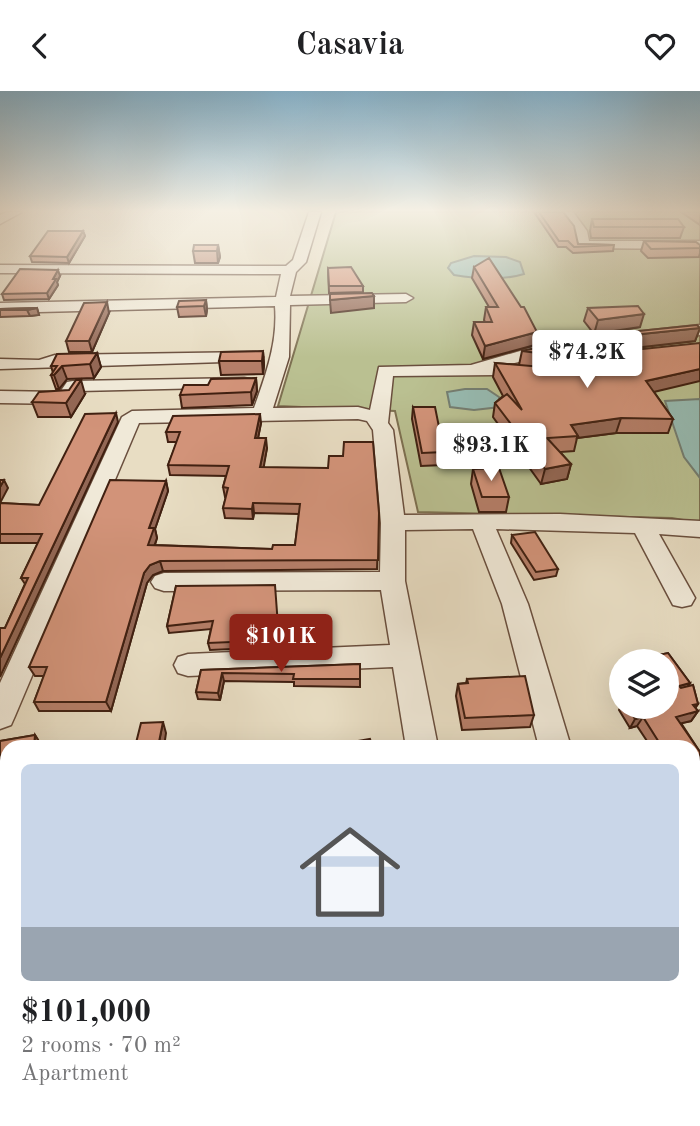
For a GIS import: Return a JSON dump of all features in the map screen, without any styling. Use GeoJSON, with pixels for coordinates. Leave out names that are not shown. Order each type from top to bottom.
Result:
{"type":"FeatureCollection","features":[{"type":"Feature","properties":{"kind":"street"},"geometry":{"type":"LineString","coordinates":[[262,414],[280,357],[284,321],[282,301],[289,270],[300,260]]}},
{"type":"Feature","properties":{"kind":"street"},"geometry":{"type":"LineString","coordinates":[[0,269],[289,270]]}},
{"type":"Feature","properties":{"kind":"street"},"geometry":{"type":"LineString","coordinates":[[0,278],[18,270]]}},
{"type":"Feature","properties":{"kind":"street"},"geometry":{"type":"LineString","coordinates":[[0,308],[406,298]]}},
{"type":"Feature","properties":{"kind":"street"},"geometry":{"type":"LineString","coordinates":[[641,314],[655,333]]}},
{"type":"Feature","properties":{"kind":"street"},"geometry":{"type":"LineString","coordinates":[[478,368],[537,349],[618,335],[700,330]]}},
{"type":"Feature","properties":{"kind":"street"},"geometry":{"type":"LineString","coordinates":[[0,365],[41,365],[55,360],[280,357]]}},
{"type":"Feature","properties":{"kind":"street"},"geometry":{"type":"LineString","coordinates":[[378,423],[384,371],[478,368],[531,374]]}},
{"type":"Feature","properties":{"kind":"street"},"geometry":{"type":"LineString","coordinates":[[0,397],[66,398],[74,386],[271,382]]}},
{"type":"Feature","properties":{"kind":"street"},"geometry":{"type":"LineString","coordinates":[[0,716],[132,417],[358,413],[374,417],[383,430],[393,523],[392,581],[421,740]]}},
{"type":"Feature","properties":{"kind":"street"},"geometry":{"type":"LineString","coordinates":[[393,523],[560,521],[700,530]]}},
{"type":"Feature","properties":{"kind":"street"},"geometry":{"type":"LineString","coordinates":[[482,524],[515,604],[553,740]]}},
{"type":"Feature","properties":{"kind":"street"},"geometry":{"type":"LineString","coordinates":[[642,526],[682,598]]}},
{"type":"Feature","properties":{"kind":"street"},"geometry":{"type":"LineString","coordinates":[[164,582],[392,581]]}},
{"type":"Feature","properties":{"kind":"street"},"geometry":{"type":"LineString","coordinates":[[188,665],[407,655]]}},
{"type":"Feature","properties":{"kind":"green space"},"geometry":{"type":"Polygon","coordinates":[[[322,260],[700,260],[700,523],[672,518],[418,512],[395,411],[278,406],[322,260]]]}},
{"type":"Feature","properties":{"kind":"water"},"geometry":{"type":"Polygon","coordinates":[[[460,260],[515,260],[520,262],[524,274],[507,278],[454,275],[448,268],[451,263],[460,260]]]}},
{"type":"Feature","properties":{"kind":"water"},"geometry":{"type":"Polygon","coordinates":[[[487,389],[499,397],[500,407],[474,410],[450,407],[447,392],[487,389]]]}},
{"type":"Feature","properties":{"kind":"water"},"geometry":{"type":"Polygon","coordinates":[[[700,399],[700,478],[684,457],[665,401],[700,399]]]}},
{"type":"Feature","properties":{"kind":"building"},"geometry":{"type":"Polygon","coordinates":[[[491,260],[521,307],[524,307],[537,332],[485,346],[474,322],[492,322],[486,307],[498,307],[474,267],[491,260]]]}},
{"type":"Feature","properties":{"kind":"building"},"geometry":{"type":"Polygon","coordinates":[[[351,267],[363,286],[329,286],[328,268],[351,267]]]}},
{"type":"Feature","properties":{"kind":"building"},"geometry":{"type":"Polygon","coordinates":[[[20,269],[58,270],[47,293],[2,294],[20,269]]]}},
{"type":"Feature","properties":{"kind":"building"},"geometry":{"type":"Polygon","coordinates":[[[372,293],[374,296],[330,300],[330,294],[372,293]]]}},
{"type":"Feature","properties":{"kind":"building"},"geometry":{"type":"Polygon","coordinates":[[[206,300],[204,306],[177,307],[179,301],[206,300]]]}},
{"type":"Feature","properties":{"kind":"building"},"geometry":{"type":"Polygon","coordinates":[[[107,302],[89,341],[66,341],[84,303],[107,302]]]}},
{"type":"Feature","properties":{"kind":"building"},"geometry":{"type":"Polygon","coordinates":[[[638,306],[644,314],[598,320],[588,308],[638,306]]]}},
{"type":"Feature","properties":{"kind":"building"},"geometry":{"type":"Polygon","coordinates":[[[37,308],[27,310],[0,310],[0,309],[37,308]]]}},
{"type":"Feature","properties":{"kind":"building"},"geometry":{"type":"Polygon","coordinates":[[[697,325],[700,328],[612,337],[609,334],[697,325]]]}},
{"type":"Feature","properties":{"kind":"building"},"geometry":{"type":"Polygon","coordinates":[[[612,338],[602,345],[614,352],[700,343],[700,369],[646,381],[673,419],[621,418],[571,425],[578,436],[547,438],[571,464],[545,469],[495,403],[507,394],[522,410],[495,363],[554,368],[559,361],[553,355],[522,351],[577,339],[612,338]]]}},
{"type":"Feature","properties":{"kind":"building"},"geometry":{"type":"Polygon","coordinates":[[[263,351],[262,361],[219,361],[221,352],[263,351]]]}},
{"type":"Feature","properties":{"kind":"building"},"geometry":{"type":"Polygon","coordinates":[[[97,353],[90,364],[62,366],[51,375],[57,366],[51,366],[57,354],[97,353]]]}},
{"type":"Feature","properties":{"kind":"building"},"geometry":{"type":"Polygon","coordinates":[[[256,378],[251,392],[180,395],[184,385],[208,385],[211,379],[256,378]]]}},
{"type":"Feature","properties":{"kind":"building"},"geometry":{"type":"Polygon","coordinates":[[[76,380],[81,380],[66,403],[32,402],[39,392],[69,390],[76,380]]]}},
{"type":"Feature","properties":{"kind":"building"},"geometry":{"type":"Polygon","coordinates":[[[413,407],[435,407],[444,452],[422,453],[413,407]]]}},
{"type":"Feature","properties":{"kind":"building"},"geometry":{"type":"Polygon","coordinates":[[[116,413],[0,658],[0,628],[5,628],[28,578],[21,578],[42,534],[0,534],[0,503],[39,505],[85,414],[116,413]]]}},
{"type":"Feature","properties":{"kind":"building"},"geometry":{"type":"Polygon","coordinates":[[[260,414],[255,438],[266,438],[260,467],[328,468],[329,456],[343,456],[344,442],[373,442],[379,513],[378,560],[160,561],[150,565],[144,573],[106,702],[34,702],[47,667],[29,667],[110,480],[166,481],[149,528],[154,528],[148,545],[272,549],[273,545],[295,545],[300,504],[253,503],[252,509],[223,508],[228,488],[223,487],[229,466],[168,465],[180,432],[166,432],[173,416],[260,414]]]}},
{"type":"Feature","properties":{"kind":"building"},"geometry":{"type":"Polygon","coordinates":[[[499,468],[509,497],[482,497],[473,469],[499,468]]]}},
{"type":"Feature","properties":{"kind":"building"},"geometry":{"type":"Polygon","coordinates":[[[535,532],[558,569],[536,572],[512,535],[535,532]]]}},
{"type":"Feature","properties":{"kind":"building"},"geometry":{"type":"Polygon","coordinates":[[[275,585],[278,626],[319,621],[324,636],[328,638],[208,643],[213,621],[167,626],[176,586],[275,585]]]}},
{"type":"Feature","properties":{"kind":"building"},"geometry":{"type":"Polygon","coordinates":[[[360,664],[360,679],[293,679],[294,674],[222,673],[218,693],[196,692],[201,670],[360,664]]]}},
{"type":"Feature","properties":{"kind":"building"},"geometry":{"type":"Polygon","coordinates":[[[679,668],[690,683],[679,686],[679,668]]]}},
{"type":"Feature","properties":{"kind":"building"},"geometry":{"type":"Polygon","coordinates":[[[525,676],[534,715],[465,718],[458,684],[468,683],[467,679],[525,676]]]}},
{"type":"Feature","properties":{"kind":"building"},"geometry":{"type":"Polygon","coordinates":[[[693,685],[698,704],[693,705],[698,711],[679,716],[679,686],[681,688],[693,685]]]}},
{"type":"Feature","properties":{"kind":"building"},"geometry":{"type":"Polygon","coordinates":[[[644,719],[677,719],[692,740],[658,740],[644,719]]]}},
{"type":"Feature","properties":{"kind":"building"},"geometry":{"type":"Polygon","coordinates":[[[163,722],[159,740],[137,740],[141,723],[163,722]]]}},
{"type":"Feature","properties":{"kind":"building"},"geometry":{"type":"Polygon","coordinates":[[[35,735],[35,740],[6,740],[35,735]]]}}]}
